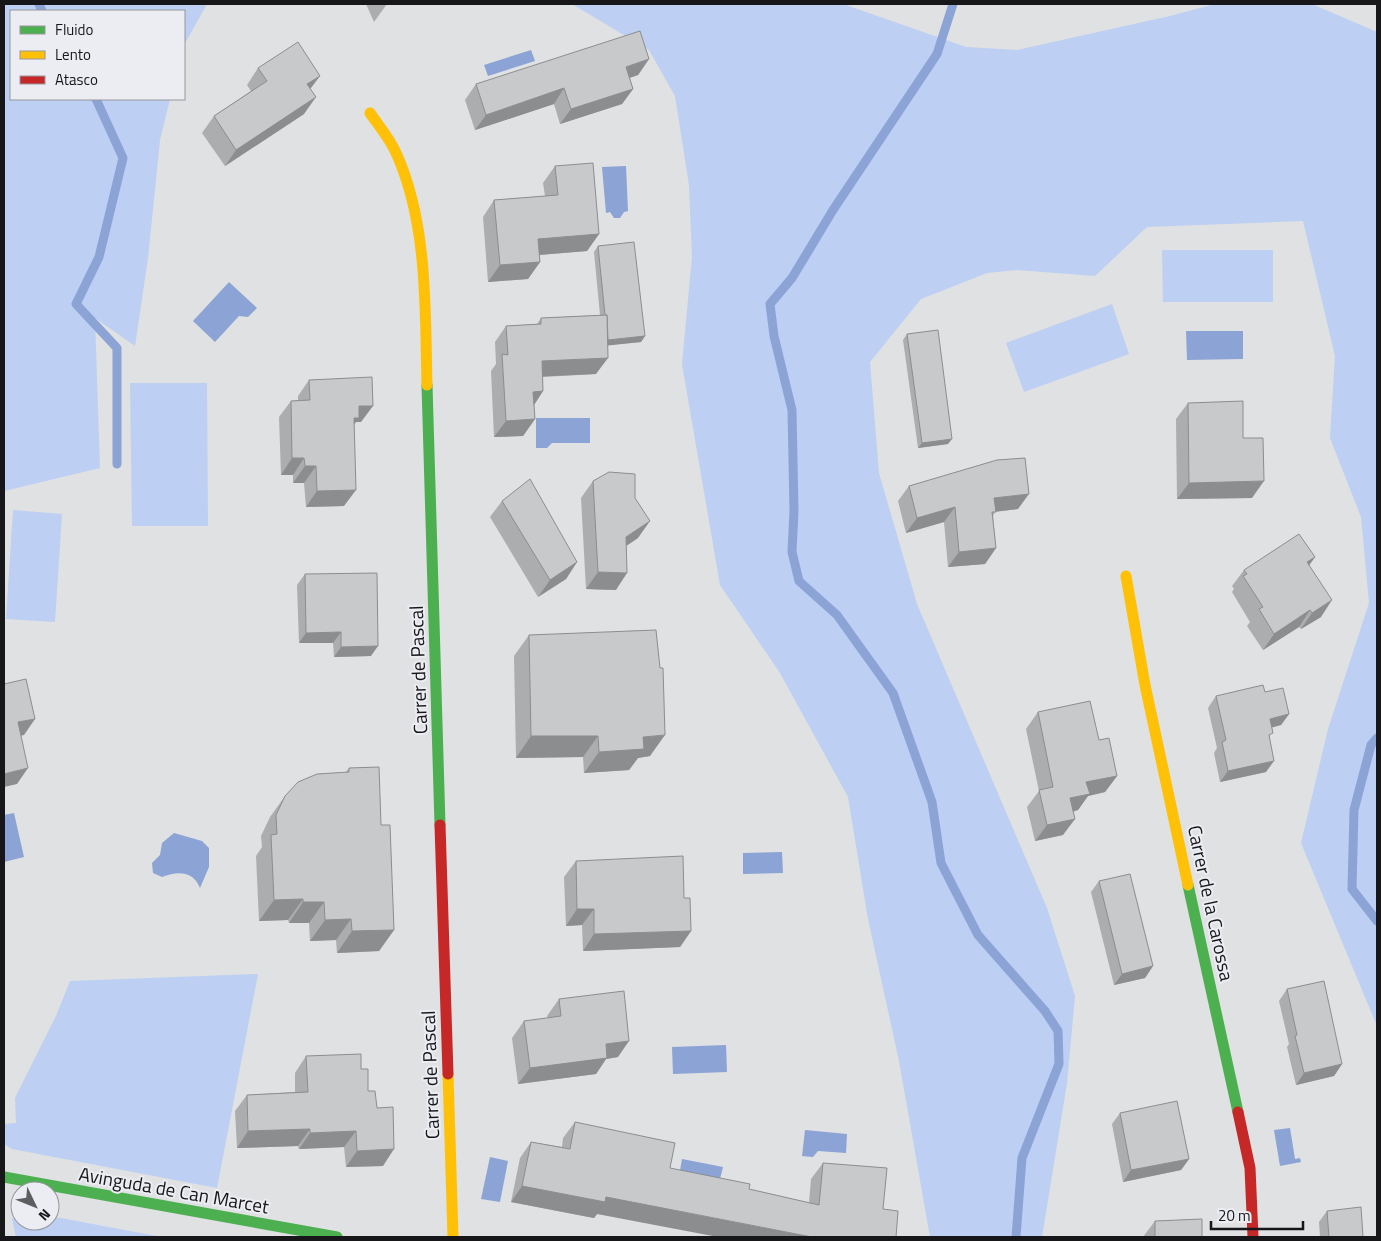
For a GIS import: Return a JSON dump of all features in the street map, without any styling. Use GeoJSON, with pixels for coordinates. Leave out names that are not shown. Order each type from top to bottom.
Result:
{"type":"FeatureCollection","features":[{"type":"Feature","properties":{"kind":"street","name":"Carrer de Pascal"},"geometry":{"type":"LineString","coordinates":[[370,113],[397,154],[412,203],[422,255],[453,1237]]}},
{"type":"Feature","properties":{"kind":"street","name":"Carrer de la Carossa"},"geometry":{"type":"LineString","coordinates":[[1126,576],[1145,684],[1250,1168],[1253,1237]]}},
{"type":"Feature","properties":{"kind":"street","name":"Avinguda de Can Marcet"},"geometry":{"type":"LineString","coordinates":[[4,1177],[337,1237]]}},
{"type":"Feature","properties":{"kind":"shaded area"},"geometry":{"type":"Polygon","coordinates":[[[4,4],[207,4],[185,43],[185,10],[10,10],[10,100],[170,100],[160,140],[148,258],[135,346],[95,318],[100,468],[4,491],[4,4]]]}},
{"type":"Feature","properties":{"kind":"shaded area"},"geometry":{"type":"Polygon","coordinates":[[[572,4],[843,4],[966,47],[1017,50],[1170,16],[1215,4],[1312,4],[1377,32],[1377,1026],[1301,843],[1328,729],[1369,603],[1361,517],[1330,438],[1335,356],[1303,221],[1147,227],[1095,276],[1017,270],[987,273],[921,299],[870,362],[879,473],[917,604],[1047,908],[1075,996],[1067,1083],[1042,1237],[930,1237],[899,1061],[868,919],[848,797],[780,673],[720,585],[682,364],[692,257],[689,185],[675,96],[649,50],[572,4]]]}},
{"type":"Feature","properties":{"kind":"shaded area"},"geometry":{"type":"Polygon","coordinates":[[[531,50],[535,61],[488,76],[484,65],[531,50]]]}},
{"type":"Feature","properties":{"kind":"shaded area"},"geometry":{"type":"Polygon","coordinates":[[[626,166],[628,211],[624,212],[620,218],[614,218],[610,212],[606,213],[602,167],[626,166]]]}},
{"type":"Feature","properties":{"kind":"shaded area"},"geometry":{"type":"Polygon","coordinates":[[[1162,250],[1273,250],[1273,302],[1163,302],[1162,250]]]}},
{"type":"Feature","properties":{"kind":"shaded area"},"geometry":{"type":"Polygon","coordinates":[[[229,282],[257,308],[248,317],[239,316],[215,342],[193,321],[229,282]]]}},
{"type":"Feature","properties":{"kind":"shaded area"},"geometry":{"type":"Polygon","coordinates":[[[1112,304],[1129,354],[1024,392],[1006,343],[1112,304]]]}},
{"type":"Feature","properties":{"kind":"shaded area"},"geometry":{"type":"Polygon","coordinates":[[[1186,331],[1243,331],[1243,359],[1187,360],[1186,331]]]}},
{"type":"Feature","properties":{"kind":"shaded area"},"geometry":{"type":"Polygon","coordinates":[[[130,383],[207,383],[208,526],[132,526],[130,383]]]}},
{"type":"Feature","properties":{"kind":"shaded area"},"geometry":{"type":"Polygon","coordinates":[[[536,418],[590,418],[590,443],[552,443],[547,448],[536,448],[536,418]]]}},
{"type":"Feature","properties":{"kind":"shaded area"},"geometry":{"type":"Polygon","coordinates":[[[13,510],[62,514],[55,622],[6,619],[13,510]]]}},
{"type":"Feature","properties":{"kind":"shaded area"},"geometry":{"type":"Polygon","coordinates":[[[14,813],[24,857],[4,862],[4,815],[14,813]]]}},
{"type":"Feature","properties":{"kind":"shaded area"},"geometry":{"type":"Polygon","coordinates":[[[174,833],[202,841],[209,848],[209,867],[200,888],[197,882],[189,875],[179,873],[162,877],[153,873],[152,863],[160,855],[162,843],[174,833]]]}},
{"type":"Feature","properties":{"kind":"shaded area"},"geometry":{"type":"Polygon","coordinates":[[[782,852],[783,873],[743,874],[743,853],[782,852]]]}},
{"type":"Feature","properties":{"kind":"shaded area"},"geometry":{"type":"Polygon","coordinates":[[[258,974],[217,1188],[12,1149],[4,1144],[4,1124],[16,1123],[15,1098],[56,1016],[70,981],[258,974]]]}},
{"type":"Feature","properties":{"kind":"shaded area"},"geometry":{"type":"Polygon","coordinates":[[[726,1045],[727,1072],[673,1074],[672,1047],[726,1045]]]}},
{"type":"Feature","properties":{"kind":"shaded area"},"geometry":{"type":"Polygon","coordinates":[[[1290,1128],[1295,1159],[1300,1158],[1301,1162],[1280,1166],[1274,1130],[1290,1128]]]}},
{"type":"Feature","properties":{"kind":"shaded area"},"geometry":{"type":"Polygon","coordinates":[[[805,1130],[847,1134],[846,1153],[818,1151],[813,1157],[802,1156],[805,1130]]]}},
{"type":"Feature","properties":{"kind":"shaded area"},"geometry":{"type":"Polygon","coordinates":[[[490,1157],[508,1161],[500,1202],[481,1199],[490,1157]]]}},
{"type":"Feature","properties":{"kind":"shaded area"},"geometry":{"type":"Polygon","coordinates":[[[682,1159],[723,1167],[719,1183],[679,1176],[682,1159]]]}},
{"type":"Feature","properties":{"kind":"shaded area"},"geometry":{"type":"Polygon","coordinates":[[[60,1218],[162,1237],[16,1237],[15,1231],[60,1231],[60,1218]]]}},
{"type":"Feature","properties":{"kind":"building"},"geometry":{"type":"Polygon","coordinates":[[[640,31],[649,59],[626,67],[633,89],[571,109],[564,88],[486,115],[476,84],[640,31]]]}},
{"type":"Feature","properties":{"kind":"building"},"geometry":{"type":"Polygon","coordinates":[[[298,42],[320,76],[307,84],[316,97],[236,150],[214,116],[267,81],[258,68],[298,42]]]}},
{"type":"Feature","properties":{"kind":"building"},"geometry":{"type":"Polygon","coordinates":[[[593,163],[599,234],[538,239],[540,262],[500,265],[494,200],[558,195],[555,166],[593,163]]]}},
{"type":"Feature","properties":{"kind":"building"},"geometry":{"type":"Polygon","coordinates":[[[634,242],[645,336],[608,340],[607,315],[605,315],[598,246],[634,242]]]}},
{"type":"Feature","properties":{"kind":"building"},"geometry":{"type":"Polygon","coordinates":[[[607,315],[608,358],[542,361],[543,391],[533,392],[535,419],[506,421],[502,354],[508,355],[506,326],[541,324],[541,318],[607,315]]]}},
{"type":"Feature","properties":{"kind":"building"},"geometry":{"type":"Polygon","coordinates":[[[938,330],[952,439],[922,443],[907,334],[938,330]]]}},
{"type":"Feature","properties":{"kind":"building"},"geometry":{"type":"Polygon","coordinates":[[[372,377],[373,406],[359,406],[359,418],[354,418],[356,490],[317,491],[316,466],[305,466],[304,458],[292,458],[291,401],[310,400],[309,380],[372,377]]]}},
{"type":"Feature","properties":{"kind":"building"},"geometry":{"type":"Polygon","coordinates":[[[1243,401],[1243,438],[1263,438],[1264,481],[1189,483],[1188,403],[1243,401]]]}},
{"type":"Feature","properties":{"kind":"building"},"geometry":{"type":"Polygon","coordinates":[[[1025,458],[1029,494],[994,498],[996,512],[992,512],[996,548],[959,552],[955,507],[917,518],[909,486],[997,460],[1025,458]]]}},
{"type":"Feature","properties":{"kind":"building"},"geometry":{"type":"Polygon","coordinates":[[[609,472],[635,474],[635,498],[650,521],[626,537],[627,573],[598,572],[593,481],[609,472]]]}},
{"type":"Feature","properties":{"kind":"building"},"geometry":{"type":"Polygon","coordinates":[[[530,479],[577,562],[550,580],[502,501],[530,479]]]}},
{"type":"Feature","properties":{"kind":"building"},"geometry":{"type":"Polygon","coordinates":[[[1299,534],[1315,557],[1307,562],[1332,600],[1312,613],[1310,610],[1274,634],[1259,609],[1263,607],[1243,576],[1247,574],[1244,570],[1299,534]]]}},
{"type":"Feature","properties":{"kind":"building"},"geometry":{"type":"Polygon","coordinates":[[[377,573],[378,646],[341,647],[341,632],[306,633],[305,574],[377,573]]]}},
{"type":"Feature","properties":{"kind":"building"},"geometry":{"type":"Polygon","coordinates":[[[656,630],[660,668],[663,668],[665,735],[643,737],[644,749],[599,752],[598,736],[531,736],[529,635],[656,630]]]}},
{"type":"Feature","properties":{"kind":"building"},"geometry":{"type":"Polygon","coordinates":[[[26,679],[35,719],[18,722],[28,768],[4,774],[4,684],[26,679]]]}},
{"type":"Feature","properties":{"kind":"building"},"geometry":{"type":"Polygon","coordinates":[[[1263,685],[1265,692],[1283,688],[1289,714],[1270,719],[1273,733],[1269,735],[1274,761],[1228,771],[1222,742],[1226,740],[1216,696],[1263,685]]]}},
{"type":"Feature","properties":{"kind":"building"},"geometry":{"type":"Polygon","coordinates":[[[1090,701],[1099,740],[1109,738],[1117,776],[1086,782],[1090,794],[1070,798],[1075,819],[1047,825],[1039,790],[1053,787],[1038,712],[1090,701]]]}},
{"type":"Feature","properties":{"kind":"building"},"geometry":{"type":"Polygon","coordinates":[[[379,767],[381,825],[390,825],[394,930],[352,931],[351,919],[325,920],[324,902],[303,902],[303,899],[274,900],[271,835],[277,834],[276,815],[285,796],[298,782],[317,774],[349,772],[349,768],[379,767]]]}},
{"type":"Feature","properties":{"kind":"building"},"geometry":{"type":"Polygon","coordinates":[[[683,856],[684,898],[690,898],[691,931],[594,934],[594,909],[577,909],[576,861],[683,856]]]}},
{"type":"Feature","properties":{"kind":"building"},"geometry":{"type":"Polygon","coordinates":[[[1130,874],[1153,966],[1122,974],[1099,881],[1130,874]]]}},
{"type":"Feature","properties":{"kind":"building"},"geometry":{"type":"Polygon","coordinates":[[[1324,981],[1342,1064],[1304,1073],[1287,989],[1324,981]]]}},
{"type":"Feature","properties":{"kind":"building"},"geometry":{"type":"Polygon","coordinates":[[[624,991],[629,1041],[606,1044],[607,1058],[530,1068],[524,1021],[561,1016],[559,999],[624,991]]]}},
{"type":"Feature","properties":{"kind":"building"},"geometry":{"type":"Polygon","coordinates":[[[361,1054],[361,1069],[368,1069],[368,1091],[375,1091],[377,1108],[393,1107],[394,1149],[357,1151],[356,1131],[310,1133],[310,1129],[248,1131],[247,1095],[308,1092],[306,1056],[361,1054]]]}},
{"type":"Feature","properties":{"kind":"building"},"geometry":{"type":"Polygon","coordinates":[[[1177,1101],[1189,1159],[1131,1170],[1120,1113],[1177,1101]]]}},
{"type":"Feature","properties":{"kind":"building"},"geometry":{"type":"Polygon","coordinates":[[[575,1122],[675,1143],[670,1168],[750,1184],[749,1189],[819,1205],[823,1163],[887,1168],[883,1209],[898,1211],[896,1237],[812,1237],[606,1197],[605,1202],[522,1186],[531,1142],[570,1149],[575,1122]]]}},
{"type":"Feature","properties":{"kind":"building"},"geometry":{"type":"Polygon","coordinates":[[[1361,1207],[1363,1237],[1329,1237],[1327,1211],[1361,1207]]]}},
{"type":"Feature","properties":{"kind":"building"},"geometry":{"type":"Polygon","coordinates":[[[1202,1219],[1202,1237],[1155,1237],[1155,1221],[1202,1219]]]}},
{"type":"Feature","properties":{"kind":"waterway"},"geometry":{"type":"LineString","coordinates":[[39,4],[42,10]]}},
{"type":"Feature","properties":{"kind":"waterway"},"geometry":{"type":"LineString","coordinates":[[953,4],[937,54],[833,210],[792,278],[770,304],[774,336],[792,410],[794,511],[792,552],[799,581],[837,615],[893,693],[932,802],[941,863],[978,935],[1045,1011],[1058,1031],[1059,1064],[1022,1158],[1016,1237]]}},
{"type":"Feature","properties":{"kind":"waterway"},"geometry":{"type":"LineString","coordinates":[[96,100],[123,158],[99,257],[76,304],[117,348],[117,464]]}},
{"type":"Feature","properties":{"kind":"waterway"},"geometry":{"type":"LineString","coordinates":[[1377,738],[1371,745],[1354,810],[1352,889],[1377,921]]}},
{"type":"Feature","properties":{"kind":"traffic: fast"},"geometry":{"type":"LineString","coordinates":[[427,385],[440,825]]}},
{"type":"Feature","properties":{"kind":"traffic: fast"},"geometry":{"type":"LineString","coordinates":[[1188,885],[1238,1112]]}},
{"type":"Feature","properties":{"kind":"traffic: fast"},"geometry":{"type":"LineString","coordinates":[[4,1177],[337,1237]]}},
{"type":"Feature","properties":{"kind":"traffic: slow"},"geometry":{"type":"LineString","coordinates":[[370,113],[394,149],[407,182],[414,210],[423,268],[427,385]]}},
{"type":"Feature","properties":{"kind":"traffic: slow"},"geometry":{"type":"LineString","coordinates":[[1126,576],[1145,685],[1188,885]]}},
{"type":"Feature","properties":{"kind":"traffic: slow"},"geometry":{"type":"LineString","coordinates":[[448,1074],[453,1237]]}},
{"type":"Feature","properties":{"kind":"traffic: jam"},"geometry":{"type":"LineString","coordinates":[[440,825],[448,1074]]}},
{"type":"Feature","properties":{"kind":"traffic: jam"},"geometry":{"type":"LineString","coordinates":[[1238,1112],[1250,1168],[1253,1237]]}}]}
